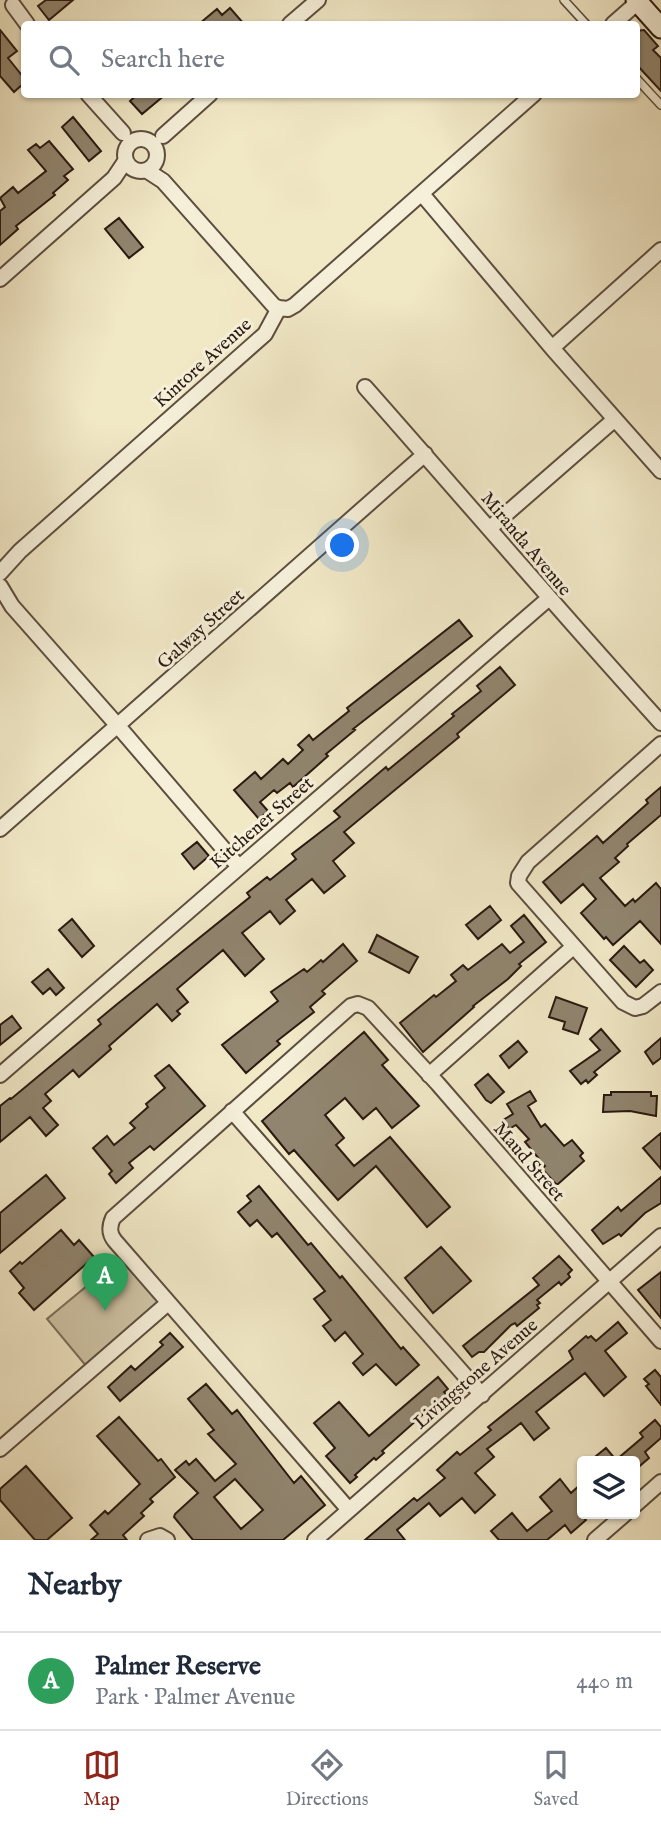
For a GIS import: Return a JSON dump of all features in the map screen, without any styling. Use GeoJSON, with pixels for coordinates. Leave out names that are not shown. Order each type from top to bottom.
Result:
{"type":"FeatureCollection","features":[{"type":"Feature","properties":{"kind":"main road"},"geometry":{"type":"LineString","coordinates":[[637,1],[661,28]]}},
{"type":"Feature","properties":{"kind":"street"},"geometry":{"type":"LineString","coordinates":[[294,21],[318,0]]}},
{"type":"Feature","properties":{"kind":"street"},"geometry":{"type":"LineString","coordinates":[[616,21],[637,1]]}},
{"type":"Feature","properties":{"kind":"street"},"geometry":{"type":"LineString","coordinates":[[10,6],[23,21]]}},
{"type":"Feature","properties":{"kind":"street"},"geometry":{"type":"LineString","coordinates":[[91,98],[274,306],[288,309],[530,98]]}},
{"type":"Feature","properties":{"kind":"street"},"geometry":{"type":"LineString","coordinates":[[0,279],[139,153],[163,136],[206,98]]}},
{"type":"Feature","properties":{"kind":"street"},"geometry":{"type":"LineString","coordinates":[[422,194],[552,348],[661,471]]}},
{"type":"Feature","properties":{"kind":"street"},"geometry":{"type":"LineString","coordinates":[[552,348],[658,258]]}},
{"type":"Feature","properties":{"kind":"street","name":"Kintore Avenue"},"geometry":{"type":"LineString","coordinates":[[0,573],[20,551],[265,334],[279,308]]}},
{"type":"Feature","properties":{"kind":"street","name":"Miranda Avenue"},"geometry":{"type":"LineString","coordinates":[[365,387],[490,528],[548,599],[661,723]]}},
{"type":"Feature","properties":{"kind":"street"},"geometry":{"type":"LineString","coordinates":[[490,528],[615,419]]}},
{"type":"Feature","properties":{"kind":"street","name":"Galway Street"},"geometry":{"type":"LineString","coordinates":[[0,829],[425,454]]}},
{"type":"Feature","properties":{"kind":"street","name":"Kintore Avenue"},"geometry":{"type":"LineString","coordinates":[[0,561],[20,551]]}},
{"type":"Feature","properties":{"kind":"street"},"geometry":{"type":"LineString","coordinates":[[0,586],[6,602],[118,726],[239,867]]}},
{"type":"Feature","properties":{"kind":"street","name":"Kitchener Street"},"geometry":{"type":"LineString","coordinates":[[0,1075],[548,599]]}},
{"type":"Feature","properties":{"kind":"street"},"geometry":{"type":"LineString","coordinates":[[661,744],[527,862],[518,883],[629,1006],[643,1006],[661,992]]}},
{"type":"Feature","properties":{"kind":"street"},"geometry":{"type":"LineString","coordinates":[[429,1074],[573,947]]}},
{"type":"Feature","properties":{"kind":"street","name":"Maud Street"},"geometry":{"type":"LineString","coordinates":[[232,1111],[351,1006],[358,1004],[368,1008],[661,1340]]}},
{"type":"Feature","properties":{"kind":"street"},"geometry":{"type":"LineString","coordinates":[[349,1510],[111,1236],[110,1224],[119,1212],[232,1111],[482,1395]]}},
{"type":"Feature","properties":{"kind":"street","name":"Livingstone Avenue"},"geometry":{"type":"LineString","coordinates":[[315,1540],[661,1236]]}},
{"type":"Feature","properties":{"kind":"street"},"geometry":{"type":"LineString","coordinates":[[0,1449],[168,1303]]}},
{"type":"Feature","properties":{"kind":"street"},"geometry":{"type":"LineString","coordinates":[[640,1501],[661,1482]]}},
{"type":"Feature","properties":{"kind":"street"},"geometry":{"type":"LineString","coordinates":[[595,1540],[619,1519]]}},
{"type":"Feature","properties":{"kind":"street"},"geometry":{"type":"LineString","coordinates":[[148,1540],[160,1536],[167,1540]]}},
{"type":"Feature","properties":{"kind":"lane"},"geometry":{"type":"LineString","coordinates":[[564,0],[583,21]]}},
{"type":"Feature","properties":{"kind":"lane"},"geometry":{"type":"LineString","coordinates":[[640,82],[661,105]]}},
{"type":"Feature","properties":{"kind":"shaded area"},"geometry":{"type":"Polygon","coordinates":[[[123,1256],[164,1303],[87,1367],[47,1319],[123,1256]]]}},
{"type":"Feature","properties":{"kind":"building"},"geometry":{"type":"Polygon","coordinates":[[[46,0],[73,0],[49,20],[38,6],[46,0]]]}},
{"type":"Feature","properties":{"kind":"building"},"geometry":{"type":"Polygon","coordinates":[[[230,8],[241,21],[203,21],[217,9],[222,15],[230,8]]]}},
{"type":"Feature","properties":{"kind":"building"},"geometry":{"type":"Polygon","coordinates":[[[0,30],[17,51],[8,58],[21,74],[21,86],[14,92],[0,76],[0,30]]]}},
{"type":"Feature","properties":{"kind":"building"},"geometry":{"type":"Polygon","coordinates":[[[640,30],[644,30],[658,46],[653,50],[661,58],[661,91],[640,68],[640,30]]]}},
{"type":"Feature","properties":{"kind":"building"},"geometry":{"type":"Polygon","coordinates":[[[133,98],[161,98],[142,114],[130,101],[133,98]]]}},
{"type":"Feature","properties":{"kind":"building"},"geometry":{"type":"Polygon","coordinates":[[[73,117],[101,151],[89,161],[62,127],[73,117]]]}},
{"type":"Feature","properties":{"kind":"building"},"geometry":{"type":"Polygon","coordinates":[[[49,141],[73,169],[64,176],[68,180],[53,193],[55,195],[16,226],[18,229],[0,245],[0,211],[5,207],[0,198],[13,187],[18,193],[46,171],[28,150],[36,144],[40,148],[49,141]]]}},
{"type":"Feature","properties":{"kind":"building"},"geometry":{"type":"Polygon","coordinates":[[[119,218],[143,247],[129,258],[105,229],[119,218]]]}},
{"type":"Feature","properties":{"kind":"building"},"geometry":{"type":"Polygon","coordinates":[[[459,620],[472,636],[353,729],[355,730],[293,787],[290,783],[277,793],[274,790],[260,802],[268,811],[259,819],[234,790],[255,772],[261,779],[283,759],[288,764],[303,750],[298,745],[309,735],[313,740],[349,711],[347,708],[459,620]]]}},
{"type":"Feature","properties":{"kind":"building"},"geometry":{"type":"Polygon","coordinates":[[[500,667],[515,685],[457,734],[459,737],[344,832],[354,843],[333,861],[345,876],[324,893],[312,879],[286,900],[295,911],[280,924],[270,911],[242,933],[264,959],[245,976],[223,950],[177,989],[188,1002],[177,1011],[180,1014],[172,1021],[157,1004],[109,1046],[111,1049],[79,1077],[73,1070],[45,1094],[51,1101],[43,1108],[58,1125],[46,1136],[30,1117],[0,1142],[0,1106],[101,1024],[98,1020],[250,897],[247,893],[267,877],[270,880],[296,859],[292,854],[340,817],[334,811],[386,767],[388,770],[454,716],[452,714],[481,691],[477,686],[500,667]]]}},
{"type":"Feature","properties":{"kind":"building"},"geometry":{"type":"Polygon","coordinates":[[[661,787],[661,815],[627,844],[615,858],[619,862],[600,878],[625,906],[633,899],[635,902],[656,883],[661,889],[661,944],[640,921],[613,945],[606,937],[604,939],[581,913],[596,899],[583,884],[561,903],[543,882],[597,836],[603,843],[648,803],[646,800],[661,787]]]}},
{"type":"Feature","properties":{"kind":"building"},"geometry":{"type":"Polygon","coordinates":[[[197,842],[209,856],[194,869],[182,854],[197,842]]]}},
{"type":"Feature","properties":{"kind":"building"},"geometry":{"type":"Polygon","coordinates":[[[490,906],[501,920],[478,939],[466,925],[490,906]]]}},
{"type":"Feature","properties":{"kind":"building"},"geometry":{"type":"Polygon","coordinates":[[[524,915],[546,942],[519,964],[521,966],[508,979],[473,1006],[423,1052],[400,1023],[456,981],[451,975],[463,965],[468,970],[502,944],[510,953],[524,942],[511,926],[524,915]]]}},
{"type":"Feature","properties":{"kind":"building"},"geometry":{"type":"Polygon","coordinates":[[[72,919],[94,946],[82,957],[59,930],[72,919]]]}},
{"type":"Feature","properties":{"kind":"building"},"geometry":{"type":"Polygon","coordinates":[[[377,935],[418,957],[409,973],[369,952],[377,935]]]}},
{"type":"Feature","properties":{"kind":"building"},"geometry":{"type":"Polygon","coordinates":[[[343,944],[357,961],[322,991],[325,994],[310,1007],[314,1012],[277,1041],[280,1044],[246,1073],[222,1045],[278,1001],[271,992],[304,969],[307,972],[321,960],[323,962],[343,944]]]}},
{"type":"Feature","properties":{"kind":"building"},"geometry":{"type":"Polygon","coordinates":[[[624,946],[640,963],[644,960],[653,970],[636,987],[610,960],[624,946]]]}},
{"type":"Feature","properties":{"kind":"building"},"geometry":{"type":"Polygon","coordinates":[[[48,969],[64,988],[56,995],[50,988],[43,994],[32,982],[48,969]]]}},
{"type":"Feature","properties":{"kind":"building"},"geometry":{"type":"Polygon","coordinates":[[[556,997],[587,1008],[578,1034],[563,1029],[565,1022],[549,1017],[556,997]]]}},
{"type":"Feature","properties":{"kind":"building"},"geometry":{"type":"Polygon","coordinates":[[[12,1016],[21,1028],[0,1045],[0,1025],[12,1016]]]}},
{"type":"Feature","properties":{"kind":"building"},"geometry":{"type":"Polygon","coordinates":[[[601,1029],[620,1051],[594,1072],[597,1075],[588,1083],[586,1080],[581,1084],[570,1071],[600,1050],[590,1039],[601,1029]]]}},
{"type":"Feature","properties":{"kind":"building"},"geometry":{"type":"Polygon","coordinates":[[[364,1032],[388,1060],[382,1065],[419,1106],[392,1128],[376,1108],[363,1119],[345,1098],[325,1115],[344,1138],[336,1145],[354,1166],[390,1137],[450,1207],[427,1227],[376,1166],[338,1200],[294,1150],[289,1154],[262,1121],[364,1032]]]}},
{"type":"Feature","properties":{"kind":"building"},"geometry":{"type":"Polygon","coordinates":[[[661,1038],[661,1058],[653,1064],[645,1052],[661,1038]]]}},
{"type":"Feature","properties":{"kind":"building"},"geometry":{"type":"Polygon","coordinates":[[[518,1041],[527,1052],[509,1068],[500,1056],[518,1041]]]}},
{"type":"Feature","properties":{"kind":"building"},"geometry":{"type":"Polygon","coordinates":[[[169,1065],[205,1106],[154,1150],[150,1146],[129,1163],[133,1168],[116,1183],[109,1174],[112,1171],[93,1148],[107,1136],[114,1145],[135,1128],[130,1123],[148,1107],[146,1104],[165,1088],[155,1076],[169,1065]]]}},
{"type":"Feature","properties":{"kind":"building"},"geometry":{"type":"Polygon","coordinates":[[[488,1074],[504,1092],[491,1103],[475,1085],[488,1074]]]}},
{"type":"Feature","properties":{"kind":"building"},"geometry":{"type":"Polygon","coordinates":[[[530,1091],[536,1101],[528,1106],[541,1127],[545,1124],[564,1146],[572,1140],[583,1153],[580,1156],[584,1161],[558,1184],[542,1169],[545,1166],[525,1142],[529,1139],[516,1125],[509,1129],[503,1120],[513,1114],[507,1104],[530,1091]]]}},
{"type":"Feature","properties":{"kind":"building"},"geometry":{"type":"Polygon","coordinates":[[[611,1092],[651,1092],[651,1096],[657,1096],[656,1116],[630,1111],[603,1112],[604,1095],[611,1095],[611,1092]]]}},
{"type":"Feature","properties":{"kind":"building"},"geometry":{"type":"Polygon","coordinates":[[[661,1133],[661,1169],[643,1148],[661,1133]]]}},
{"type":"Feature","properties":{"kind":"building"},"geometry":{"type":"Polygon","coordinates":[[[46,1175],[65,1198],[0,1253],[0,1213],[46,1175]]]}},
{"type":"Feature","properties":{"kind":"building"},"geometry":{"type":"Polygon","coordinates":[[[661,1177],[661,1203],[645,1213],[621,1236],[619,1234],[603,1244],[592,1230],[618,1207],[621,1211],[661,1177]]]}},
{"type":"Feature","properties":{"kind":"building"},"geometry":{"type":"Polygon","coordinates":[[[259,1186],[308,1245],[311,1243],[340,1278],[342,1276],[401,1349],[403,1347],[419,1365],[396,1385],[376,1364],[363,1375],[353,1363],[363,1354],[345,1332],[335,1341],[323,1326],[331,1320],[314,1299],[325,1291],[277,1233],[272,1237],[257,1220],[250,1226],[238,1212],[251,1201],[247,1196],[259,1186]]]}},
{"type":"Feature","properties":{"kind":"building"},"geometry":{"type":"Polygon","coordinates":[[[61,1230],[74,1245],[79,1240],[94,1257],[34,1310],[19,1293],[24,1288],[10,1271],[61,1230]]]}},
{"type":"Feature","properties":{"kind":"building"},"geometry":{"type":"Polygon","coordinates":[[[441,1247],[471,1281],[433,1313],[405,1278],[441,1247]]]}},
{"type":"Feature","properties":{"kind":"building"},"geometry":{"type":"Polygon","coordinates":[[[559,1256],[572,1270],[568,1274],[570,1277],[561,1285],[559,1282],[537,1300],[540,1303],[537,1305],[539,1308],[517,1326],[515,1323],[511,1325],[484,1352],[472,1357],[463,1346],[539,1285],[533,1278],[559,1256]]]}},
{"type":"Feature","properties":{"kind":"building"},"geometry":{"type":"Polygon","coordinates":[[[661,1272],[661,1318],[638,1290],[661,1272]]]}},
{"type":"Feature","properties":{"kind":"building"},"geometry":{"type":"Polygon","coordinates":[[[618,1322],[627,1333],[605,1351],[626,1377],[604,1396],[585,1373],[536,1412],[549,1428],[534,1440],[521,1423],[487,1449],[494,1457],[475,1473],[495,1495],[475,1513],[462,1498],[440,1516],[429,1503],[397,1530],[405,1540],[365,1540],[414,1498],[417,1501],[445,1478],[437,1470],[457,1452],[460,1455],[491,1430],[488,1427],[573,1359],[569,1351],[586,1336],[591,1336],[596,1341],[618,1322]]]}},
{"type":"Feature","properties":{"kind":"building"},"geometry":{"type":"Polygon","coordinates":[[[170,1333],[183,1347],[120,1401],[108,1387],[131,1366],[135,1370],[163,1345],[160,1342],[170,1333]]]}},
{"type":"Feature","properties":{"kind":"building"},"geometry":{"type":"Polygon","coordinates":[[[655,1370],[661,1377],[661,1405],[646,1386],[649,1384],[644,1379],[655,1370]]]}},
{"type":"Feature","properties":{"kind":"building"},"geometry":{"type":"Polygon","coordinates":[[[438,1377],[448,1389],[444,1392],[446,1394],[382,1451],[384,1453],[355,1475],[357,1477],[350,1483],[326,1456],[335,1448],[314,1423],[339,1402],[369,1436],[438,1377]]]}},
{"type":"Feature","properties":{"kind":"building"},"geometry":{"type":"Polygon","coordinates":[[[206,1384],[232,1414],[237,1410],[294,1483],[301,1476],[325,1505],[283,1540],[193,1540],[174,1517],[198,1493],[175,1470],[186,1461],[189,1465],[196,1459],[215,1481],[236,1464],[208,1434],[214,1430],[188,1399],[206,1384]],[[235,1479],[214,1497],[241,1529],[263,1510],[235,1479]]]}},
{"type":"Feature","properties":{"kind":"building"},"geometry":{"type":"Polygon","coordinates":[[[119,1417],[175,1477],[150,1499],[153,1502],[141,1513],[144,1516],[123,1535],[127,1540],[91,1540],[98,1534],[90,1525],[105,1511],[108,1514],[140,1484],[97,1436],[119,1417]]]}},
{"type":"Feature","properties":{"kind":"building"},"geometry":{"type":"Polygon","coordinates":[[[655,1420],[661,1427],[661,1438],[645,1452],[649,1458],[640,1466],[640,1456],[621,1456],[643,1437],[640,1433],[655,1420]]]}},
{"type":"Feature","properties":{"kind":"building"},"geometry":{"type":"Polygon","coordinates":[[[606,1448],[613,1456],[596,1456],[606,1448]]]}},
{"type":"Feature","properties":{"kind":"building"},"geometry":{"type":"Polygon","coordinates":[[[26,1466],[72,1518],[47,1540],[35,1540],[0,1500],[0,1489],[26,1466]]]}},
{"type":"Feature","properties":{"kind":"building"},"geometry":{"type":"Polygon","coordinates":[[[560,1479],[571,1493],[577,1488],[577,1519],[586,1520],[571,1533],[565,1525],[547,1540],[499,1540],[491,1531],[512,1513],[527,1531],[552,1511],[540,1497],[560,1479]]]}},
{"type":"Feature","properties":{"kind":"place","name":"Palmer Reserve"},"geometry":{"type":"Point","coordinates":[105,1311]}}]}
